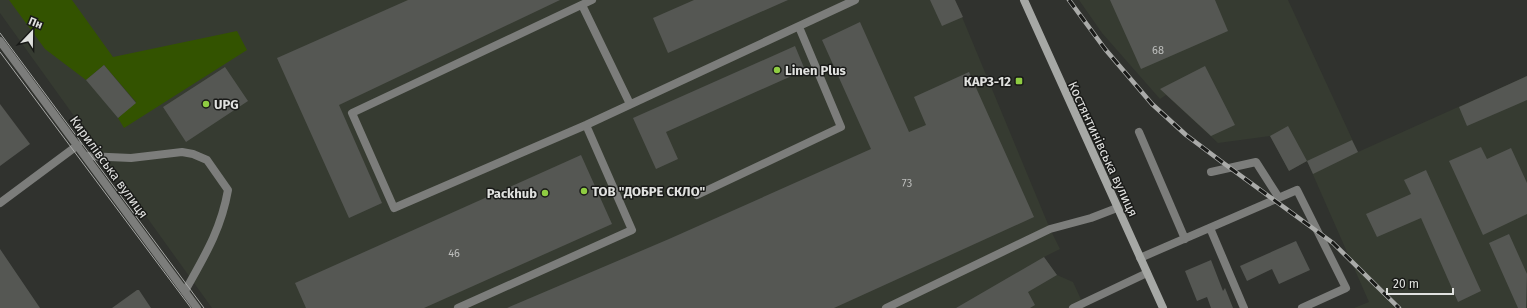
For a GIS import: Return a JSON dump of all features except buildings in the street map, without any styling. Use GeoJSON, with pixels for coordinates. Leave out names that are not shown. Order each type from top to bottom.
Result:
{"type":"FeatureCollection","features":[{"type":"Feature","properties":{"kind":"main road","name":"Костянтинівська вулиця"},"geometry":{"type":"LineString","coordinates":[[1024,0],[1162,308]]}},
{"type":"Feature","properties":{"kind":"street"},"geometry":{"type":"LineString","coordinates":[[592,0],[352,113],[394,208],[586,125],[855,0]]}},
{"type":"Feature","properties":{"kind":"street"},"geometry":{"type":"LineString","coordinates":[[582,5],[630,104]]}},
{"type":"Feature","properties":{"kind":"street"},"geometry":{"type":"LineString","coordinates":[[697,195],[841,127],[799,27]]}},
{"type":"Feature","properties":{"kind":"street","name":"Кирилівська вулиця"},"geometry":{"type":"LineString","coordinates":[[0,41],[197,308]]}},
{"type":"Feature","properties":{"kind":"street"},"geometry":{"type":"LineString","coordinates":[[458,308],[632,230],[586,125]]}},
{"type":"Feature","properties":{"kind":"street"},"geometry":{"type":"LineString","coordinates":[[1139,132],[1185,239]]}},
{"type":"Feature","properties":{"kind":"street"},"geometry":{"type":"LineString","coordinates":[[0,203],[78,145]]}},
{"type":"Feature","properties":{"kind":"street"},"geometry":{"type":"LineString","coordinates":[[86,156],[131,158],[182,152],[193,154],[207,160],[228,190],[226,203],[220,226],[185,291]]}},
{"type":"Feature","properties":{"kind":"street"},"geometry":{"type":"LineString","coordinates":[[1211,172],[1256,162],[1278,198]]}},
{"type":"Feature","properties":{"kind":"street"},"geometry":{"type":"LineString","coordinates":[[1140,258],[1298,190],[1346,288],[1302,308]]}},
{"type":"Feature","properties":{"kind":"street"},"geometry":{"type":"LineString","coordinates":[[886,308],[1050,229],[1091,218],[1117,208]]}},
{"type":"Feature","properties":{"kind":"street"},"geometry":{"type":"LineString","coordinates":[[1210,228],[1244,308]]}},
{"type":"Feature","properties":{"kind":"street"},"geometry":{"type":"LineString","coordinates":[[1073,308],[1147,272]]}},
{"type":"Feature","properties":{"kind":"shaded area"},"geometry":{"type":"Polygon","coordinates":[[[0,0],[955,0],[1050,229],[1060,249],[1044,257],[1057,275],[1073,282],[1085,308],[212,308],[0,13],[0,0]]]}},
{"type":"Feature","properties":{"kind":"shaded area"},"geometry":{"type":"Polygon","coordinates":[[[1079,0],[1288,0],[1358,152],[1527,76],[1527,308],[1354,308],[1369,302],[1307,161],[1289,171],[1270,136],[1218,143],[1166,95],[1160,99],[1102,33],[1079,0]]]}},
{"type":"Feature","properties":{"kind":"green space"},"geometry":{"type":"Polygon","coordinates":[[[9,0],[72,0],[113,57],[237,31],[247,50],[124,128],[118,118],[136,102],[104,65],[86,80],[45,49],[9,0]]]}},
{"type":"Feature","properties":{"kind":"tram line"},"geometry":{"type":"LineString","coordinates":[[0,33],[204,308]]}},
{"type":"Feature","properties":{"kind":"tram line"},"geometry":{"type":"LineString","coordinates":[[0,52],[191,308]]}},
{"type":"Feature","properties":{"kind":"railway"},"geometry":{"type":"LineString","coordinates":[[1069,0],[1105,49],[1152,104],[1186,135],[1333,243],[1399,308]]}},
{"type":"Feature","properties":{"kind":"place","name":"Linen Plus"},"geometry":{"type":"Point","coordinates":[777,70]}},
{"type":"Feature","properties":{"kind":"place","name":"КАРЗ-12"},"geometry":{"type":"Point","coordinates":[1019,81]}},
{"type":"Feature","properties":{"kind":"place","name":"UPG"},"geometry":{"type":"Point","coordinates":[206,104]}},
{"type":"Feature","properties":{"kind":"place","name":"ТОВ \"ДОБРЕ СКЛО\""},"geometry":{"type":"Point","coordinates":[584,191]}},
{"type":"Feature","properties":{"kind":"place","name":"Packhub"},"geometry":{"type":"Point","coordinates":[545,193]}}]}
